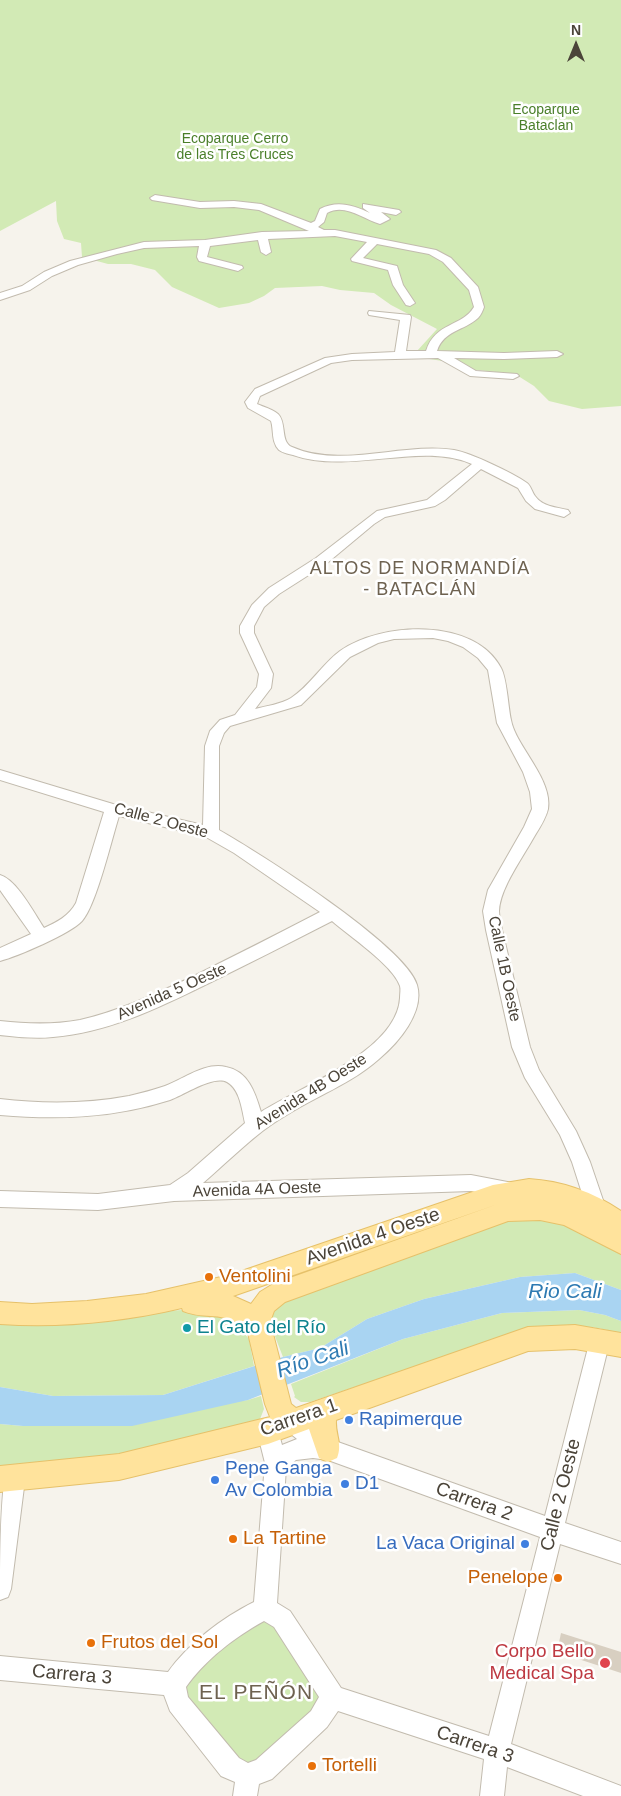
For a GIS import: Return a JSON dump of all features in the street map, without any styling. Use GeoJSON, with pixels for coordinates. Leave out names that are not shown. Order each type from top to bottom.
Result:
{"type":"FeatureCollection","features":[{"type":"Feature","properties":{"kind":"main road","name":"Avenida 4 Oeste"},"geometry":{"type":"LineString","coordinates":[[0,1314],[32,1315],[87,1312],[146,1305],[248,1280],[498,1195],[535,1189],[558,1192],[595,1206],[621,1224]]}},
{"type":"Feature","properties":{"kind":"main road","name":"Avenida 4 Oeste"},"geometry":{"type":"LineString","coordinates":[[259,1330],[263,1304],[282,1292],[498,1195],[536,1208],[562,1212],[579,1218],[621,1243]]}},
{"type":"Feature","properties":{"kind":"main road"},"geometry":{"type":"LineString","coordinates":[[146,1305],[217,1303],[234,1307],[259,1330],[280,1417]]}},
{"type":"Feature","properties":{"kind":"main road","name":"Carrera 1"},"geometry":{"type":"LineString","coordinates":[[7,1479],[119,1467],[280,1417],[324,1410],[528,1339],[553,1336],[581,1336],[611,1343]]}},
{"type":"Feature","properties":{"kind":"main road"},"geometry":{"type":"LineString","coordinates":[[324,1410],[322,1429],[328,1449]]}},
{"type":"Feature","properties":{"kind":"street"},"geometry":{"type":"LineString","coordinates":[[155,198],[200,206],[247,205],[261,208],[316,230],[432,252],[447,260],[474,290],[479,307],[474,316],[444,332],[434,344],[434,355]]}},
{"type":"Feature","properties":{"kind":"street"},"geometry":{"type":"LineString","coordinates":[[316,230],[323,211],[335,206],[345,206],[380,221],[386,219],[366,206],[396,212]]}},
{"type":"Feature","properties":{"kind":"street"},"geometry":{"type":"LineString","coordinates":[[0,297],[26,288],[48,274],[115,251],[144,245],[205,243],[316,230]]}},
{"type":"Feature","properties":{"kind":"street"},"geometry":{"type":"LineString","coordinates":[[262,235],[266,252]]}},
{"type":"Feature","properties":{"kind":"street"},"geometry":{"type":"LineString","coordinates":[[373,242],[356,260],[393,268],[398,285],[410,303]]}},
{"type":"Feature","properties":{"kind":"street"},"geometry":{"type":"LineString","coordinates":[[205,243],[203,259],[238,268]]}},
{"type":"Feature","properties":{"kind":"street"},"geometry":{"type":"LineString","coordinates":[[373,313],[406,317],[400,354]]}},
{"type":"Feature","properties":{"kind":"street"},"geometry":{"type":"LineString","coordinates":[[557,354],[504,356],[400,354],[330,360],[259,391],[251,402],[252,406],[274,417],[279,426],[280,443],[284,448],[303,455],[339,457],[455,454],[480,464],[523,486],[526,495],[543,510],[564,513]]}},
{"type":"Feature","properties":{"kind":"street"},"geometry":{"type":"LineString","coordinates":[[434,355],[474,374],[513,376]]}},
{"type":"Feature","properties":{"kind":"street"},"geometry":{"type":"LineString","coordinates":[[211,833],[212,746],[217,731],[225,723],[242,716],[264,688],[266,674],[247,633],[247,626],[259,605],[274,591],[321,561],[370,521],[381,514],[431,503],[441,498],[480,464]]}},
{"type":"Feature","properties":{"kind":"street","name":"Calle 1B Oeste"},"geometry":{"type":"LineString","coordinates":[[242,716],[296,702],[345,654],[374,639],[394,635],[433,634],[451,637],[468,644],[484,655],[495,668],[504,723],[531,772],[538,792],[540,809],[532,827],[496,890],[491,911],[494,930],[521,1047],[531,1073],[567,1131],[581,1162],[595,1206]]}},
{"type":"Feature","properties":{"kind":"street","name":"Calle 2 Oeste"},"geometry":{"type":"LineString","coordinates":[[0,775],[113,809],[211,833],[240,849],[333,913]]}},
{"type":"Feature","properties":{"kind":"street"},"geometry":{"type":"LineString","coordinates":[[0,955],[63,926],[77,916],[84,903],[113,809]]}},
{"type":"Feature","properties":{"kind":"street"},"geometry":{"type":"LineString","coordinates":[[0,882],[8,888],[41,936]]}},
{"type":"Feature","properties":{"kind":"street","name":"Avenida 5 Oeste"},"geometry":{"type":"LineString","coordinates":[[0,1028],[15,1031],[67,1030],[105,1022],[145,1006],[333,913]]}},
{"type":"Feature","properties":{"kind":"street","name":"Avenida 4B Oeste"},"geometry":{"type":"LineString","coordinates":[[174,1193],[195,1178],[255,1125],[280,1109],[347,1073],[372,1055],[396,1032],[408,1008],[409,986],[392,962],[333,913]]}},
{"type":"Feature","properties":{"kind":"street"},"geometry":{"type":"LineString","coordinates":[[0,1107],[33,1111],[68,1111],[102,1108],[140,1101],[171,1091],[209,1074],[228,1074],[241,1083],[255,1125]]}},
{"type":"Feature","properties":{"kind":"street","name":"Avenida 4A Oeste"},"geometry":{"type":"LineString","coordinates":[[0,1199],[98,1202],[174,1193],[281,1188],[498,1195]]}},
{"type":"Feature","properties":{"kind":"street","name":"Calle 2 Oeste"},"geometry":{"type":"LineString","coordinates":[[492,1796],[497,1751],[552,1530],[611,1343]]}},
{"type":"Feature","properties":{"kind":"street"},"geometry":{"type":"LineString","coordinates":[[265,1609],[280,1417]]}},
{"type":"Feature","properties":{"kind":"street","name":"Carrera 2"},"geometry":{"type":"LineString","coordinates":[[280,1417],[328,1449],[621,1553]]}},
{"type":"Feature","properties":{"kind":"street","name":"Carrera 2"},"geometry":{"type":"LineString","coordinates":[[276,1463],[294,1448],[328,1449]]}},
{"type":"Feature","properties":{"kind":"street"},"geometry":{"type":"LineString","coordinates":[[0,1589],[7,1479]]}},
{"type":"Feature","properties":{"kind":"street"},"geometry":{"type":"LineString","coordinates":[[265,1609],[282,1619],[324,1680],[333,1697],[319,1719],[247,1786],[178,1703],[173,1684],[183,1669],[249,1616],[265,1609]]}},
{"type":"Feature","properties":{"kind":"street","name":"Carrera 3"},"geometry":{"type":"LineString","coordinates":[[0,1668],[173,1684]]}},
{"type":"Feature","properties":{"kind":"street","name":"Carrera 3"},"geometry":{"type":"LineString","coordinates":[[333,1697],[497,1751],[615,1796]]}},
{"type":"Feature","properties":{"kind":"green space","name":"Ecoparque Cerro de las Tres Cruces"},"geometry":{"type":"Polygon","coordinates":[[[0,0],[621,0],[621,406],[582,409],[549,401],[534,386],[515,374],[477,370],[467,372],[449,362],[423,358],[417,351],[437,329],[391,305],[374,293],[340,290],[322,286],[275,288],[249,303],[219,308],[172,287],[155,270],[131,264],[108,264],[82,257],[81,243],[64,239],[57,221],[56,201],[0,231],[0,0]]]}},
{"type":"Feature","properties":{"kind":"green space"},"geometry":{"type":"Polygon","coordinates":[[[544,1217],[589,1233],[621,1255],[621,1290],[575,1273],[520,1277],[424,1299],[367,1319],[320,1348],[283,1357],[269,1321],[276,1303],[514,1219],[544,1217]]]}},
{"type":"Feature","properties":{"kind":"green space"},"geometry":{"type":"Polygon","coordinates":[[[182,1310],[205,1311],[225,1315],[249,1339],[254,1366],[163,1395],[53,1396],[0,1387],[0,1322],[182,1310]]]}},
{"type":"Feature","properties":{"kind":"green space"},"geometry":{"type":"Polygon","coordinates":[[[579,1310],[605,1315],[621,1321],[621,1334],[586,1326],[551,1326],[527,1329],[310,1402],[301,1402],[294,1397],[291,1384],[403,1339],[502,1313],[579,1310]]]}},
{"type":"Feature","properties":{"kind":"green space"},"geometry":{"type":"Polygon","coordinates":[[[261,1396],[264,1409],[260,1419],[253,1422],[119,1456],[0,1471],[0,1424],[23,1426],[248,1400],[261,1396]]]}},
{"type":"Feature","properties":{"kind":"green space"},"geometry":{"type":"Polygon","coordinates":[[[265,1609],[333,1697],[248,1775],[178,1703],[183,1669],[265,1609]]]}},
{"type":"Feature","properties":{"kind":"water","name":"Rio Cali"},"geometry":{"type":"Polygon","coordinates":[[[575,1273],[621,1290],[621,1321],[605,1315],[579,1310],[502,1313],[403,1339],[248,1400],[132,1426],[23,1426],[0,1424],[0,1387],[53,1396],[163,1395],[283,1357],[320,1348],[367,1319],[424,1299],[520,1277],[575,1273]]]}},
{"type":"Feature","properties":{"kind":"building","name":"Corpo Bello Medical Spa"},"geometry":{"type":"Polygon","coordinates":[[[561,1633],[621,1652],[621,1673],[557,1652],[561,1633]]]}},
{"type":"Feature","properties":{"kind":"place","name":"Ventolini"},"geometry":{"type":"Point","coordinates":[209,1277]}},
{"type":"Feature","properties":{"kind":"place","name":"El Gato del Río"},"geometry":{"type":"Point","coordinates":[187,1328]}},
{"type":"Feature","properties":{"kind":"place","name":"Rapimerque"},"geometry":{"type":"Point","coordinates":[349,1420]}},
{"type":"Feature","properties":{"kind":"place","name":"Pepe Ganga Av Colombia"},"geometry":{"type":"Point","coordinates":[215,1480]}},
{"type":"Feature","properties":{"kind":"place","name":"D1"},"geometry":{"type":"Point","coordinates":[345,1484]}},
{"type":"Feature","properties":{"kind":"place","name":"La Tartine"},"geometry":{"type":"Point","coordinates":[233,1539]}},
{"type":"Feature","properties":{"kind":"place","name":"La Vaca Original"},"geometry":{"type":"Point","coordinates":[525,1544]}},
{"type":"Feature","properties":{"kind":"place","name":"Penelope"},"geometry":{"type":"Point","coordinates":[558,1578]}},
{"type":"Feature","properties":{"kind":"place","name":"Frutos del Sol"},"geometry":{"type":"Point","coordinates":[91,1643]}},
{"type":"Feature","properties":{"kind":"place","name":"Corpo Bello Medical Spa"},"geometry":{"type":"Point","coordinates":[605,1663]}},
{"type":"Feature","properties":{"kind":"place","name":"Tortelli"},"geometry":{"type":"Point","coordinates":[312,1766]}},
{"type":"Feature","properties":{"kind":"district","name":"ALTOS DE NORMANDÍA - BATACLÁN"},"geometry":{"type":"Point","coordinates":[420,579]}},
{"type":"Feature","properties":{"kind":"district","name":"EL PEÑÓN"},"geometry":{"type":"Point","coordinates":[256,1693]}},
{"type":"Feature","properties":{"kind":"park label","name":"Ecoparque Bataclan"},"geometry":{"type":"Point","coordinates":[546,118]}},
{"type":"Feature","properties":{"kind":"water label","name":"Río Cali"},"geometry":{"type":"Point","coordinates":[313,1360]}}]}
